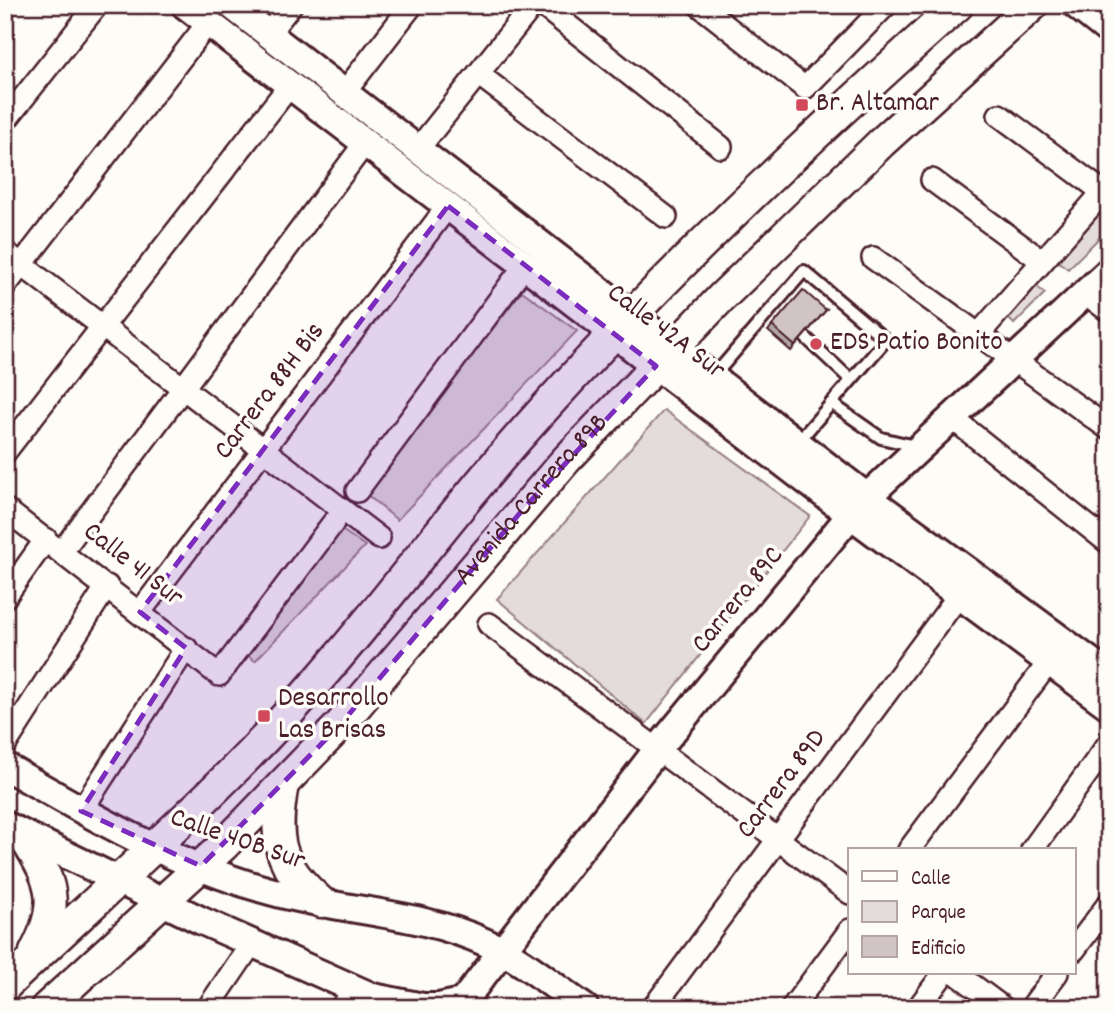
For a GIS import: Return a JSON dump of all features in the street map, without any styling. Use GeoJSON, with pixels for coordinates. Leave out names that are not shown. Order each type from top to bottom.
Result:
{"type":"FeatureCollection","features":[{"type":"Feature","properties":{"kind":"main road","name":"Avenida Carrera 89B"},"geometry":{"type":"LineString","coordinates":[[5,986],[155,846],[320,679],[478,484],[624,325],[766,182],[958,5]]}},
{"type":"Feature","properties":{"kind":"main road","name":"Avenida Carrera 89B"},"geometry":{"type":"LineString","coordinates":[[46,1008],[201,866],[283,784],[356,706],[549,479],[665,356],[882,142],[1033,5]]}},
{"type":"Feature","properties":{"kind":"main road"},"geometry":{"type":"LineString","coordinates":[[283,784],[276,821],[283,857],[291,874],[321,902]]}},
{"type":"Feature","properties":{"kind":"main road"},"geometry":{"type":"LineString","coordinates":[[15,831],[45,871],[52,902],[49,922],[31,962]]}},
{"type":"Feature","properties":{"kind":"street"},"geometry":{"type":"LineString","coordinates":[[5,121],[97,5]]}},
{"type":"Feature","properties":{"kind":"street","name":"Calle 42A Sur"},"geometry":{"type":"LineString","coordinates":[[185,5],[526,265],[624,325]]}},
{"type":"Feature","properties":{"kind":"street","name":"Calle 42A Sur"},"geometry":{"type":"LineString","coordinates":[[231,5],[418,149],[624,325],[859,506],[1109,675]]}},
{"type":"Feature","properties":{"kind":"street"},"geometry":{"type":"LineString","coordinates":[[268,34],[291,5]]}},
{"type":"Feature","properties":{"kind":"street"},"geometry":{"type":"LineString","coordinates":[[344,93],[412,5]]}},
{"type":"Feature","properties":{"kind":"street"},"geometry":{"type":"LineString","coordinates":[[418,149],[533,5]]}},
{"type":"Feature","properties":{"kind":"street"},"geometry":{"type":"LineString","coordinates":[[542,5],[722,147]]}},
{"type":"Feature","properties":{"kind":"street"},"geometry":{"type":"LineString","coordinates":[[699,5],[805,88],[885,6]]}},
{"type":"Feature","properties":{"kind":"street"},"geometry":{"type":"LineString","coordinates":[[1076,5],[1109,31]]}},
{"type":"Feature","properties":{"kind":"street"},"geometry":{"type":"LineString","coordinates":[[5,286],[14,258],[208,23]]}},
{"type":"Feature","properties":{"kind":"street"},"geometry":{"type":"LineString","coordinates":[[478,74],[666,217]]}},
{"type":"Feature","properties":{"kind":"street"},"geometry":{"type":"LineString","coordinates":[[5,452],[290,85]]}},
{"type":"Feature","properties":{"kind":"street"},"geometry":{"type":"LineString","coordinates":[[979,334],[1102,192],[999,115]]}},
{"type":"Feature","properties":{"kind":"street"},"geometry":{"type":"LineString","coordinates":[[5,597],[54,545],[183,388],[365,143]]}},
{"type":"Feature","properties":{"kind":"street"},"geometry":{"type":"LineString","coordinates":[[932,180],[1042,261]]}},
{"type":"Feature","properties":{"kind":"street","name":"Carrera 88H Bis"},"geometry":{"type":"LineString","coordinates":[[140,612],[448,206]]}},
{"type":"Feature","properties":{"kind":"street"},"geometry":{"type":"LineString","coordinates":[[14,258],[379,538]]}},
{"type":"Feature","properties":{"kind":"street"},"geometry":{"type":"LineString","coordinates":[[873,258],[1109,429]]}},
{"type":"Feature","properties":{"kind":"street"},"geometry":{"type":"LineString","coordinates":[[357,491],[526,265]]}},
{"type":"Feature","properties":{"kind":"street","name":"Carrera 89C"},"geometry":{"type":"LineString","coordinates":[[464,1006],[501,950],[657,750],[859,506],[1109,271]]}},
{"type":"Feature","properties":{"kind":"street"},"geometry":{"type":"LineString","coordinates":[[1085,293],[1109,311]]}},
{"type":"Feature","properties":{"kind":"street","name":"Calle 42A Sur"},"geometry":{"type":"LineString","coordinates":[[665,356],[713,377],[797,443],[859,506],[959,595],[1109,706]]}},
{"type":"Feature","properties":{"kind":"street"},"geometry":{"type":"LineString","coordinates":[[952,418],[1109,543]]}},
{"type":"Feature","properties":{"kind":"street","name":"Calle 41 Sur"},"geometry":{"type":"LineString","coordinates":[[5,509],[219,675],[333,523]]}},
{"type":"Feature","properties":{"kind":"street"},"geometry":{"type":"LineString","coordinates":[[5,745],[107,586]]}},
{"type":"Feature","properties":{"kind":"street","name":"Carrera 89D"},"geometry":{"type":"LineString","coordinates":[[653,1008],[959,595]]}},
{"type":"Feature","properties":{"kind":"street"},"geometry":{"type":"LineString","coordinates":[[489,624],[848,892]]}},
{"type":"Feature","properties":{"kind":"street"},"geometry":{"type":"LineString","coordinates":[[81,811],[186,648]]}},
{"type":"Feature","properties":{"kind":"street"},"geometry":{"type":"LineString","coordinates":[[910,848],[1049,662]]}},
{"type":"Feature","properties":{"kind":"street"},"geometry":{"type":"LineString","coordinates":[[1033,848],[1109,743]]}},
{"type":"Feature","properties":{"kind":"street","name":"Calle 40B Sur"},"geometry":{"type":"LineString","coordinates":[[5,766],[81,811],[201,866],[271,892],[368,908],[430,923],[501,950]]}},
{"type":"Feature","properties":{"kind":"street"},"geometry":{"type":"LineString","coordinates":[[15,831],[252,943],[349,999],[415,1006],[464,1006]]}},
{"type":"Feature","properties":{"kind":"street"},"geometry":{"type":"LineString","coordinates":[[1076,947],[1109,902]]}},
{"type":"Feature","properties":{"kind":"street"},"geometry":{"type":"LineString","coordinates":[[792,1008],[848,933]]}},
{"type":"Feature","properties":{"kind":"street"},"geometry":{"type":"LineString","coordinates":[[208,1008],[252,943]]}},
{"type":"Feature","properties":{"kind":"street"},"geometry":{"type":"LineString","coordinates":[[501,950],[585,1008]]}},
{"type":"Feature","properties":{"kind":"street"},"geometry":{"type":"LineString","coordinates":[[918,1008],[943,974]]}},
{"type":"Feature","properties":{"kind":"street"},"geometry":{"type":"LineString","coordinates":[[957,974],[1003,1008]]}},
{"type":"Feature","properties":{"kind":"street"},"geometry":{"type":"LineString","coordinates":[[1031,1008],[1056,974]]}},
{"type":"Feature","properties":{"kind":"lane"},"geometry":{"type":"LineString","coordinates":[[713,377],[778,310],[804,271],[886,340],[797,443]]}},
{"type":"Feature","properties":{"kind":"lane"},"geometry":{"type":"LineString","coordinates":[[804,336],[851,380]]}},
{"type":"Feature","properties":{"kind":"lane"},"geometry":{"type":"LineString","coordinates":[[831,403],[881,438],[921,447]]}},
{"type":"Feature","properties":{"kind":"highlighted area"},"geometry":{"type":"Polygon","coordinates":[[[448,206],[656,366],[526,506],[339,726],[201,866],[81,811],[186,648],[140,612],[448,206]]]}},
{"type":"Feature","properties":{"kind":"green space"},"geometry":{"type":"Polygon","coordinates":[[[1097,208],[1109,219],[1109,228],[1068,269],[1054,258],[1097,208]]]}},
{"type":"Feature","properties":{"kind":"green space"},"geometry":{"type":"Polygon","coordinates":[[[1032,283],[1045,293],[1014,324],[1005,315],[1032,283]]]}},
{"type":"Feature","properties":{"kind":"green space"},"geometry":{"type":"Polygon","coordinates":[[[522,291],[577,331],[397,520],[365,493],[522,291]]]}},
{"type":"Feature","properties":{"kind":"green space"},"geometry":{"type":"Polygon","coordinates":[[[664,410],[810,516],[646,724],[497,599],[664,410]]]}},
{"type":"Feature","properties":{"kind":"green space"},"geometry":{"type":"Polygon","coordinates":[[[339,528],[365,546],[255,661],[245,653],[339,528]]]}},
{"type":"Feature","properties":{"kind":"building"},"geometry":{"type":"Polygon","coordinates":[[[803,290],[826,310],[795,346],[772,326],[803,290]]]}},
{"type":"Feature","properties":{"kind":"place","name":"Br. Altamar"},"geometry":{"type":"Point","coordinates":[802,105]}},
{"type":"Feature","properties":{"kind":"place","name":"EDS Patio Bonito"},"geometry":{"type":"Point","coordinates":[816,344]}},
{"type":"Feature","properties":{"kind":"place","name":"Desarrollo Las Brisas"},"geometry":{"type":"Point","coordinates":[264,716]}}]}
